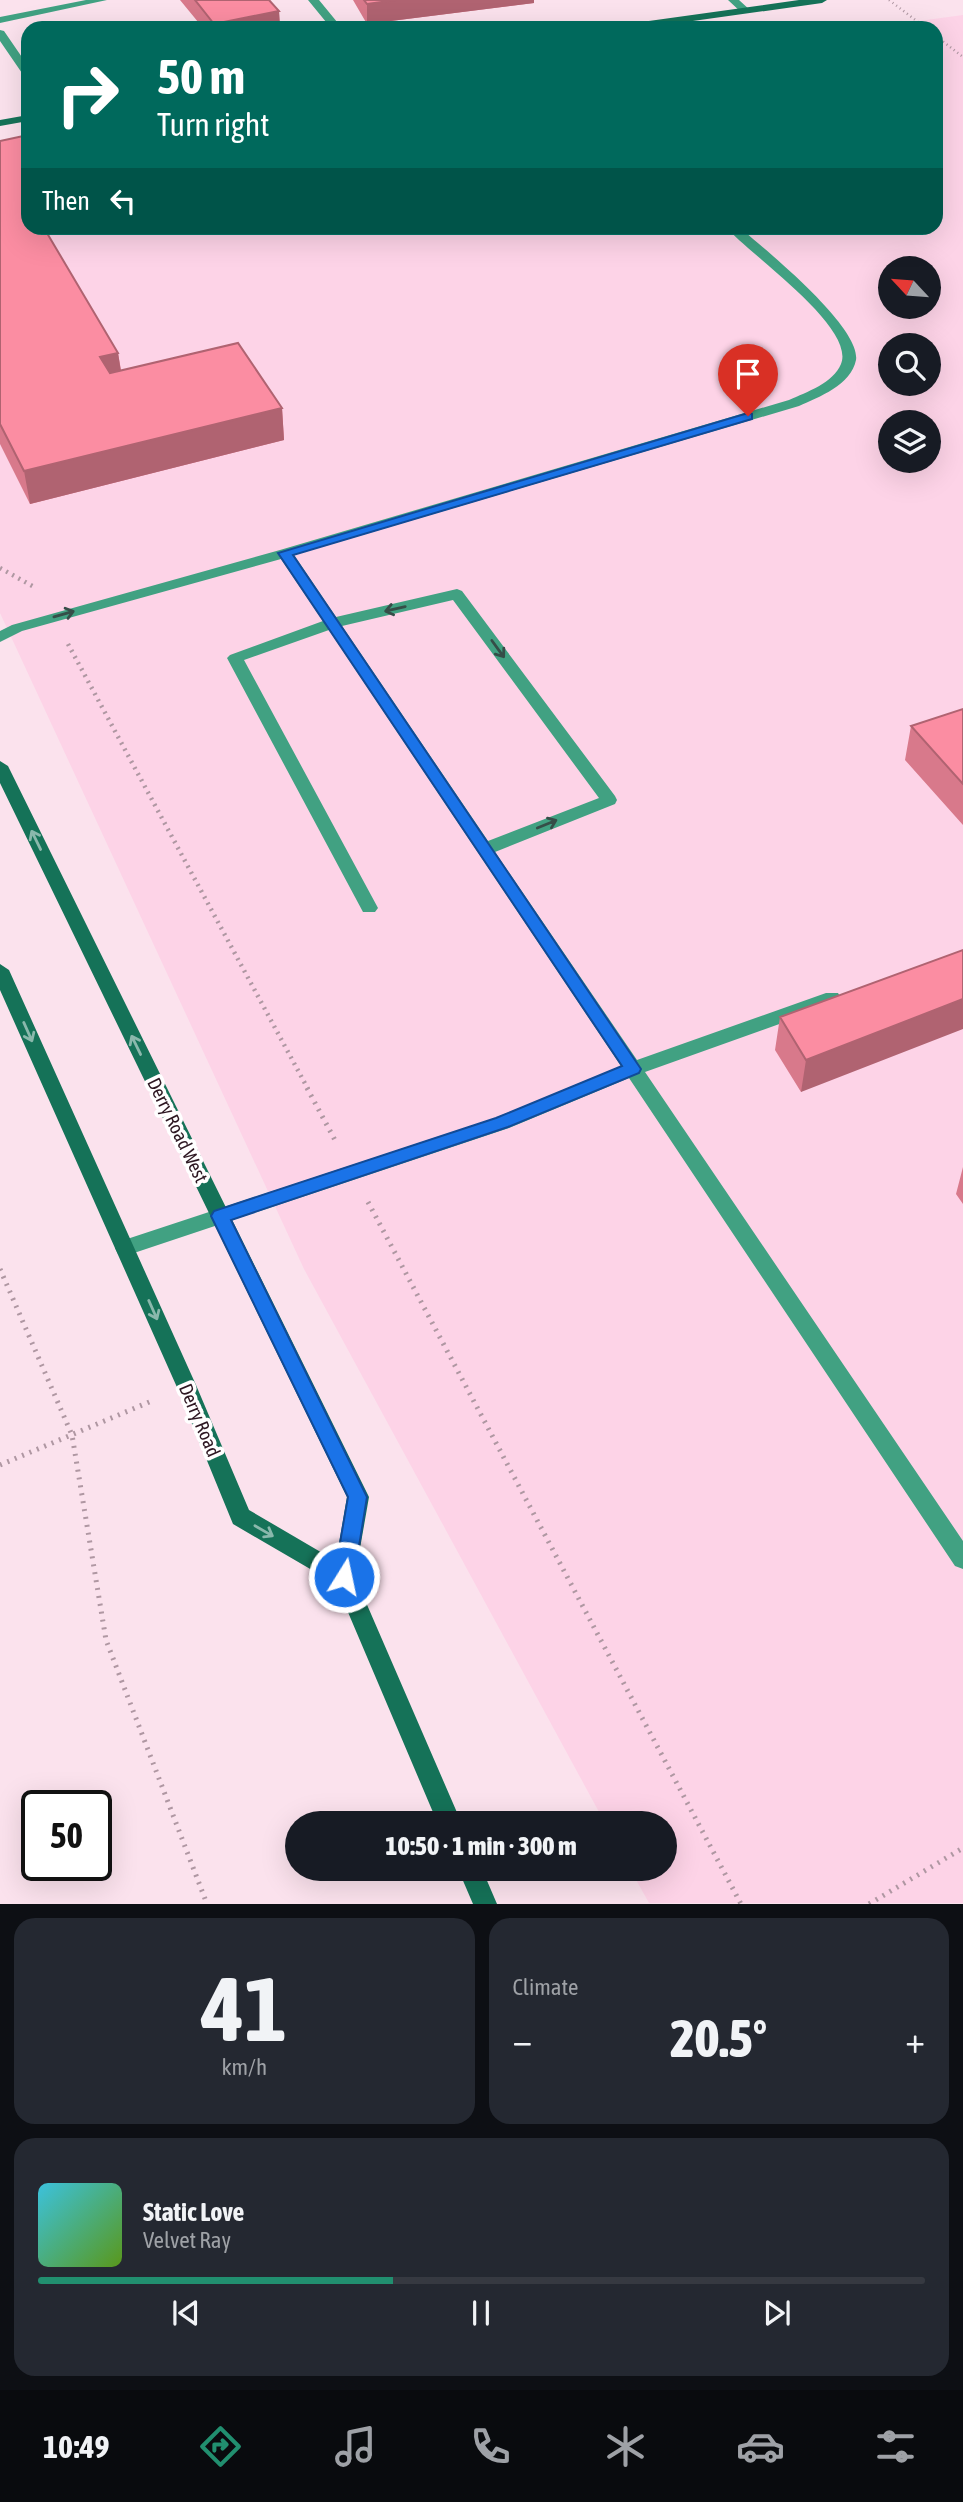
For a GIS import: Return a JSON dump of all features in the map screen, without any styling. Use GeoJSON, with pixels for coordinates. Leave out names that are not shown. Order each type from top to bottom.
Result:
{"type":"FeatureCollection","features":[{"type":"Feature","properties":{"kind":"main road"},"geometry":{"type":"LineString","coordinates":[[672,21],[822,0]]}},
{"type":"Feature","properties":{"kind":"main road"},"geometry":{"type":"LineString","coordinates":[[0,123],[21,119]]}},
{"type":"Feature","properties":{"kind":"main road","name":"Derry Road West"},"geometry":{"type":"LineString","coordinates":[[0,766],[358,1497],[344,1577]]}},
{"type":"Feature","properties":{"kind":"main road","name":"Derry Road"},"geometry":{"type":"LineString","coordinates":[[0,970],[186,1385],[241,1517],[344,1577]]}},
{"type":"Feature","properties":{"kind":"main road"},"geometry":{"type":"LineString","coordinates":[[344,1577],[444,1811]]}},
{"type":"Feature","properties":{"kind":"main road"},"geometry":{"type":"LineString","coordinates":[[475,1881],[485,1903]]}},
{"type":"Feature","properties":{"kind":"lane"},"geometry":{"type":"LineString","coordinates":[[0,20],[102,0]]}},
{"type":"Feature","properties":{"kind":"lane"},"geometry":{"type":"LineString","coordinates":[[313,0],[331,21]]}},
{"type":"Feature","properties":{"kind":"lane"},"geometry":{"type":"LineString","coordinates":[[733,0],[746,11]]}},
{"type":"Feature","properties":{"kind":"lane"},"geometry":{"type":"LineString","coordinates":[[0,33],[21,64]]}},
{"type":"Feature","properties":{"kind":"lane"},"geometry":{"type":"LineString","coordinates":[[0,58],[21,55]]}},
{"type":"Feature","properties":{"kind":"lane"},"geometry":{"type":"LineString","coordinates":[[0,637],[17,628],[53,617],[285,553],[794,402],[825,388],[845,368],[851,353],[850,346],[826,313],[741,235]]}},
{"type":"Feature","properties":{"kind":"lane"},"geometry":{"type":"LineString","coordinates":[[285,553],[963,1559]]}},
{"type":"Feature","properties":{"kind":"lane"},"geometry":{"type":"LineString","coordinates":[[369,908],[235,658],[333,623],[457,594],[609,800],[485,849]]}},
{"type":"Feature","properties":{"kind":"lane"},"geometry":{"type":"LineString","coordinates":[[125,1248],[502,1122],[633,1069],[832,998]]}},
{"type":"Feature","properties":{"kind":"path"},"geometry":{"type":"LineString","coordinates":[[889,0],[917,21]]}},
{"type":"Feature","properties":{"kind":"path"},"geometry":{"type":"LineString","coordinates":[[943,41],[963,57]]}},
{"type":"Feature","properties":{"kind":"path"},"geometry":{"type":"LineString","coordinates":[[0,568],[37,589],[53,617],[741,1903]]}},
{"type":"Feature","properties":{"kind":"path"},"geometry":{"type":"LineString","coordinates":[[0,1269],[72,1436],[106,1640],[207,1903]]}},
{"type":"Feature","properties":{"kind":"path"},"geometry":{"type":"LineString","coordinates":[[0,1465],[186,1385]]}},
{"type":"Feature","properties":{"kind":"path"},"geometry":{"type":"LineString","coordinates":[[869,1903],[963,1848]]}},
{"type":"Feature","properties":{"kind":"shaded area"},"geometry":{"type":"Polygon","coordinates":[[[963,15],[963,1903],[649,1903],[637,1881],[677,1881],[677,1811],[598,1811],[304,1269],[0,613],[0,159],[21,211],[21,235],[943,235],[943,21],[919,21],[963,15]]]}},
{"type":"Feature","properties":{"kind":"building"},"geometry":{"type":"Polygon","coordinates":[[[195,0],[269,0],[279,11],[229,21],[212,21],[195,0]]]}},
{"type":"Feature","properties":{"kind":"building"},"geometry":{"type":"Polygon","coordinates":[[[364,0],[396,0],[367,4],[364,0]]]}},
{"type":"Feature","properties":{"kind":"building"},"geometry":{"type":"Polygon","coordinates":[[[21,136],[21,235],[48,235],[118,353],[100,357],[110,373],[238,343],[282,408],[24,471],[0,424],[0,141],[21,136]]]}},
{"type":"Feature","properties":{"kind":"building"},"geometry":{"type":"Polygon","coordinates":[[[963,709],[963,784],[911,726],[963,709]]]}},
{"type":"Feature","properties":{"kind":"building"},"geometry":{"type":"Polygon","coordinates":[[[963,950],[963,999],[806,1060],[780,1017],[963,950]]]}},
{"type":"Feature","properties":{"kind":"route"},"geometry":{"type":"LineString","coordinates":[[344,1577],[358,1497],[220,1216],[502,1122],[633,1069],[285,553],[748,416]]}}]}
